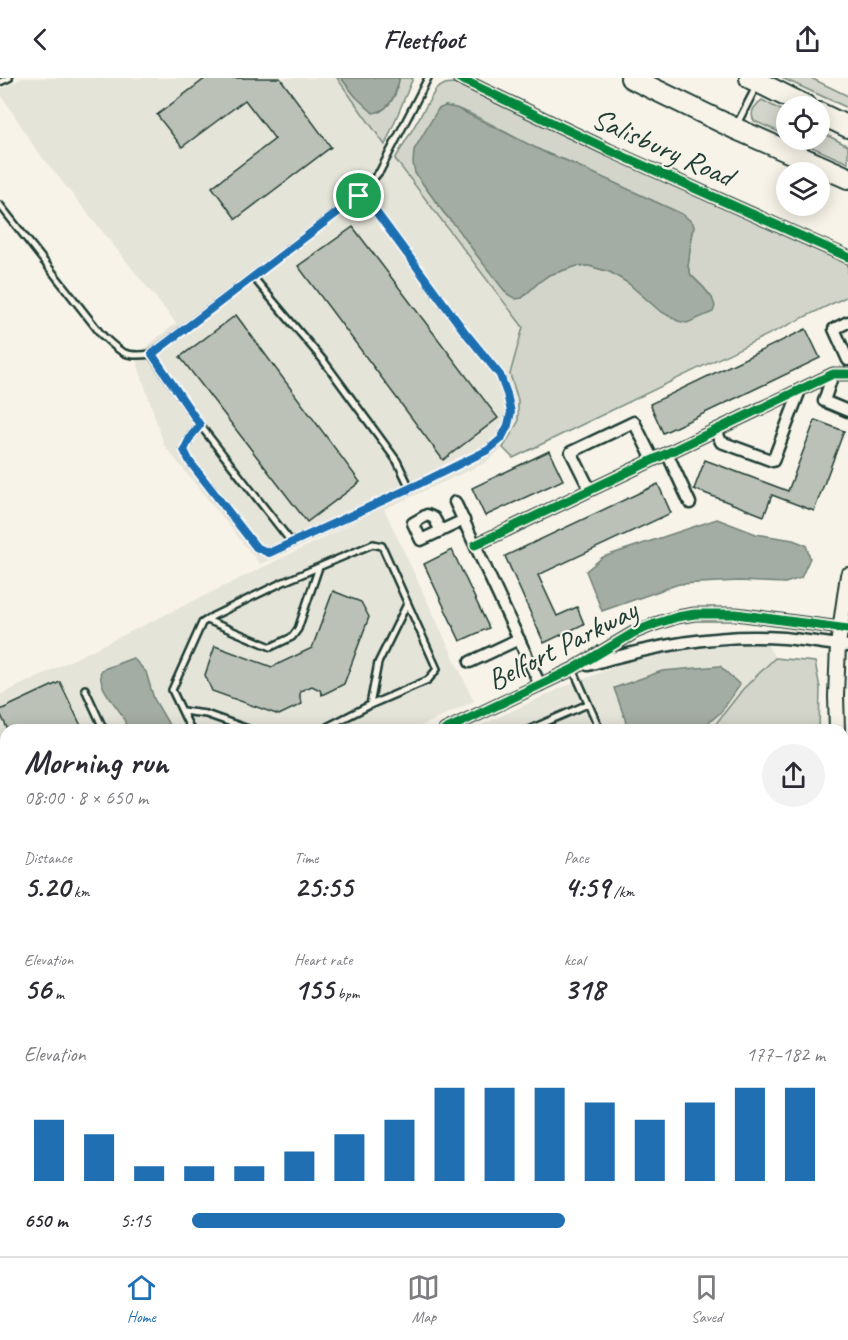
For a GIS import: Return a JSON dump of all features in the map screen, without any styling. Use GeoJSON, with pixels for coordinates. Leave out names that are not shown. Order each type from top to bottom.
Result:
{"type":"FeatureCollection","features":[{"type":"Feature","properties":{"kind":"highway"},"geometry":{"type":"LineString","coordinates":[[631,78],[734,128],[848,178]]}},
{"type":"Feature","properties":{"kind":"highway"},"geometry":{"type":"LineString","coordinates":[[754,80],[786,96]]}},
{"type":"Feature","properties":{"kind":"highway"},"geometry":{"type":"LineString","coordinates":[[830,118],[848,127]]}},
{"type":"Feature","properties":{"kind":"street","name":"Salisbury Road"},"geometry":{"type":"LineString","coordinates":[[459,78],[609,150],[848,257]]}},
{"type":"Feature","properties":{"kind":"street"},"geometry":{"type":"LineString","coordinates":[[848,322],[834,329],[848,360]]}},
{"type":"Feature","properties":{"kind":"street"},"geometry":{"type":"LineString","coordinates":[[833,374],[824,401],[848,411]]}},
{"type":"Feature","properties":{"kind":"street"},"geometry":{"type":"LineString","coordinates":[[476,545],[833,374],[848,374]]}},
{"type":"Feature","properties":{"kind":"street"},"geometry":{"type":"LineString","coordinates":[[716,430],[721,442],[773,461],[800,390]]}},
{"type":"Feature","properties":{"kind":"street"},"geometry":{"type":"LineString","coordinates":[[591,490],[571,452],[581,447],[634,422],[653,460]]}},
{"type":"Feature","properties":{"kind":"street"},"geometry":{"type":"LineString","coordinates":[[667,453],[690,503]]}},
{"type":"Feature","properties":{"kind":"street"},"geometry":{"type":"LineString","coordinates":[[455,502],[540,685]]}},
{"type":"Feature","properties":{"kind":"street"},"geometry":{"type":"LineString","coordinates":[[441,531],[464,520]]}},
{"type":"Feature","properties":{"kind":"street"},"geometry":{"type":"LineString","coordinates":[[837,724],[836,696],[843,646],[848,575]]}},
{"type":"Feature","properties":{"kind":"street","name":"Belfort Parkway"},"geometry":{"type":"LineString","coordinates":[[458,724],[573,669],[635,632],[666,621],[695,614],[716,613],[844,628]]}},
{"type":"Feature","properties":{"kind":"street","name":"Belfort Parkway"},"geometry":{"type":"LineString","coordinates":[[573,669],[638,651],[699,640],[783,638],[843,646]]}},
{"type":"Feature","properties":{"kind":"street"},"geometry":{"type":"LineString","coordinates":[[470,662],[519,639]]}},
{"type":"Feature","properties":{"kind":"lane"},"geometry":{"type":"LineString","coordinates":[[0,82],[9,78]]}},
{"type":"Feature","properties":{"kind":"lane"},"geometry":{"type":"LineString","coordinates":[[0,205],[101,334],[120,352],[135,356],[152,354],[359,196],[380,171],[428,78]]}},
{"type":"Feature","properties":{"kind":"lane"},"geometry":{"type":"LineString","coordinates":[[734,128],[754,80]]}},
{"type":"Feature","properties":{"kind":"lane"},"geometry":{"type":"LineString","coordinates":[[200,425],[184,450],[190,462],[256,547],[269,553],[488,450],[501,439],[511,412],[500,375],[464,331],[371,205],[359,196]]}},
{"type":"Feature","properties":{"kind":"lane"},"geometry":{"type":"LineString","coordinates":[[253,277],[323,360],[397,460],[410,488]]}},
{"type":"Feature","properties":{"kind":"lane"},"geometry":{"type":"LineString","coordinates":[[152,354],[200,425],[292,543]]}},
{"type":"Feature","properties":{"kind":"lane"},"geometry":{"type":"LineString","coordinates":[[188,724],[172,690],[202,623],[281,583],[373,544],[382,546],[437,669],[428,680],[370,705],[336,724]]}},
{"type":"Feature","properties":{"kind":"lane"},"geometry":{"type":"LineString","coordinates":[[207,620],[271,647],[292,637],[298,629],[319,567]]}},
{"type":"Feature","properties":{"kind":"lane"},"geometry":{"type":"LineString","coordinates":[[370,705],[378,663],[407,604]]}},
{"type":"Feature","properties":{"kind":"lane"},"geometry":{"type":"LineString","coordinates":[[573,669],[597,724]]}},
{"type":"Feature","properties":{"kind":"lane"},"geometry":{"type":"LineString","coordinates":[[85,689],[101,724]]}},
{"type":"Feature","properties":{"kind":"lane"},"geometry":{"type":"LineString","coordinates":[[542,724],[588,704]]}},
{"type":"Feature","properties":{"kind":"lane"},"geometry":{"type":"LineString","coordinates":[[182,711],[207,714],[234,724]]}},
{"type":"Feature","properties":{"kind":"shaded area"},"geometry":{"type":"Polygon","coordinates":[[[23,78],[337,78],[385,145],[524,327],[510,374],[518,400],[518,417],[503,448],[485,463],[384,509],[474,701],[426,724],[0,724],[0,695],[360,520],[260,564],[164,445],[135,356],[176,323],[35,148],[0,93],[0,89],[23,78]]]}},
{"type":"Feature","properties":{"kind":"shaded area"},"geometry":{"type":"Polygon","coordinates":[[[337,78],[341,78],[356,97],[380,112],[394,97],[399,78],[413,78],[385,145],[337,78]]]}},
{"type":"Feature","properties":{"kind":"shaded area"},"geometry":{"type":"Polygon","coordinates":[[[341,78],[399,78],[399,80],[394,97],[388,106],[373,113],[341,78]]]}},
{"type":"Feature","properties":{"kind":"shaded area"},"geometry":{"type":"Polygon","coordinates":[[[782,78],[811,78],[848,96],[848,108],[830,100],[830,96],[822,96],[782,78]]]}},
{"type":"Feature","properties":{"kind":"shaded area"},"geometry":{"type":"Polygon","coordinates":[[[445,84],[465,86],[558,132],[848,261],[848,296],[513,458],[503,448],[518,422],[518,400],[510,374],[523,327],[395,159],[436,89],[445,84]],[[445,106],[415,173],[444,213],[522,298],[549,275],[577,266],[589,266],[610,272],[628,283],[660,311],[712,298],[691,275],[688,267],[694,227],[565,160],[537,149],[469,113],[445,106]]]}},
{"type":"Feature","properties":{"kind":"shaded area"},"geometry":{"type":"Polygon","coordinates":[[[762,100],[776,108],[776,131],[754,121],[752,112],[762,100]]]}},
{"type":"Feature","properties":{"kind":"shaded area"},"geometry":{"type":"Polygon","coordinates":[[[445,106],[456,108],[550,155],[682,214],[693,223],[694,227],[688,267],[691,275],[712,298],[715,306],[713,312],[687,323],[678,321],[660,311],[628,283],[610,272],[589,266],[577,266],[549,275],[522,298],[516,299],[507,294],[415,173],[414,150],[438,109],[445,106]]]}},
{"type":"Feature","properties":{"kind":"shaded area"},"geometry":{"type":"Polygon","coordinates":[[[830,137],[848,146],[848,163],[819,150],[830,150],[830,137]]]}},
{"type":"Feature","properties":{"kind":"shaded area"},"geometry":{"type":"Polygon","coordinates":[[[717,519],[756,534],[793,540],[806,545],[810,558],[801,578],[785,583],[739,581],[679,584],[602,611],[586,571],[603,557],[717,519]]]}},
{"type":"Feature","properties":{"kind":"shaded area"},"geometry":{"type":"Polygon","coordinates":[[[767,644],[775,658],[743,689],[716,724],[484,724],[559,689],[634,659],[688,648],[767,644]]]}},
{"type":"Feature","properties":{"kind":"shaded area"},"geometry":{"type":"Polygon","coordinates":[[[133,658],[146,672],[154,699],[169,724],[126,724],[104,689],[100,677],[101,670],[133,658]]]}},
{"type":"Feature","properties":{"kind":"shaded area"},"geometry":{"type":"Polygon","coordinates":[[[775,658],[815,662],[820,688],[819,724],[716,724],[743,689],[775,658]]]}},
{"type":"Feature","properties":{"kind":"shaded area"},"geometry":{"type":"Polygon","coordinates":[[[720,666],[740,685],[721,712],[707,724],[626,724],[614,688],[662,671],[720,666]]]}},
{"type":"Feature","properties":{"kind":"building"},"geometry":{"type":"Polygon","coordinates":[[[206,78],[280,78],[331,147],[236,219],[212,187],[275,139],[245,100],[182,147],[157,115],[206,78]]]}},
{"type":"Feature","properties":{"kind":"building"},"geometry":{"type":"Polygon","coordinates":[[[353,227],[498,418],[443,460],[298,266],[353,227]]]}},
{"type":"Feature","properties":{"kind":"building"},"geometry":{"type":"Polygon","coordinates":[[[236,315],[360,482],[307,522],[180,357],[236,315]]]}},
{"type":"Feature","properties":{"kind":"building"},"geometry":{"type":"Polygon","coordinates":[[[806,329],[820,358],[663,433],[650,404],[806,329]]]}},
{"type":"Feature","properties":{"kind":"building"},"geometry":{"type":"Polygon","coordinates":[[[815,420],[844,431],[814,511],[772,495],[764,516],[694,489],[705,460],[788,491],[815,420]]]}},
{"type":"Feature","properties":{"kind":"building"},"geometry":{"type":"Polygon","coordinates":[[[549,451],[563,480],[485,516],[472,488],[549,451]]]}},
{"type":"Feature","properties":{"kind":"building"},"geometry":{"type":"Polygon","coordinates":[[[658,484],[671,513],[538,575],[557,616],[577,607],[584,624],[544,643],[505,556],[658,484]]]}},
{"type":"Feature","properties":{"kind":"building"},"geometry":{"type":"Polygon","coordinates":[[[452,550],[489,628],[460,641],[424,564],[452,550]]]}},
{"type":"Feature","properties":{"kind":"building"},"geometry":{"type":"Polygon","coordinates":[[[333,591],[361,602],[369,617],[344,684],[322,695],[320,690],[312,686],[300,691],[302,704],[279,715],[212,691],[205,675],[215,646],[272,667],[312,648],[333,591]]]}},
{"type":"Feature","properties":{"kind":"building"},"geometry":{"type":"Polygon","coordinates":[[[60,682],[80,724],[5,724],[0,710],[60,682]]]}},
{"type":"Feature","properties":{"kind":"cycle path"},"geometry":{"type":"LineString","coordinates":[[459,78],[609,150],[848,257]]}},
{"type":"Feature","properties":{"kind":"cycle path"},"geometry":{"type":"LineString","coordinates":[[475,545],[833,374],[848,374]]}},
{"type":"Feature","properties":{"kind":"cycle path"},"geometry":{"type":"LineString","coordinates":[[458,724],[573,669],[635,632],[677,617],[695,614],[736,614],[848,629]]}},
{"type":"Feature","properties":{"kind":"route"},"geometry":{"type":"LineString","coordinates":[[359,196],[371,205],[464,331],[500,375],[511,412],[508,425],[501,439],[488,450],[269,553],[256,547],[190,462],[184,450],[200,425],[152,354],[359,196]]}}]}
